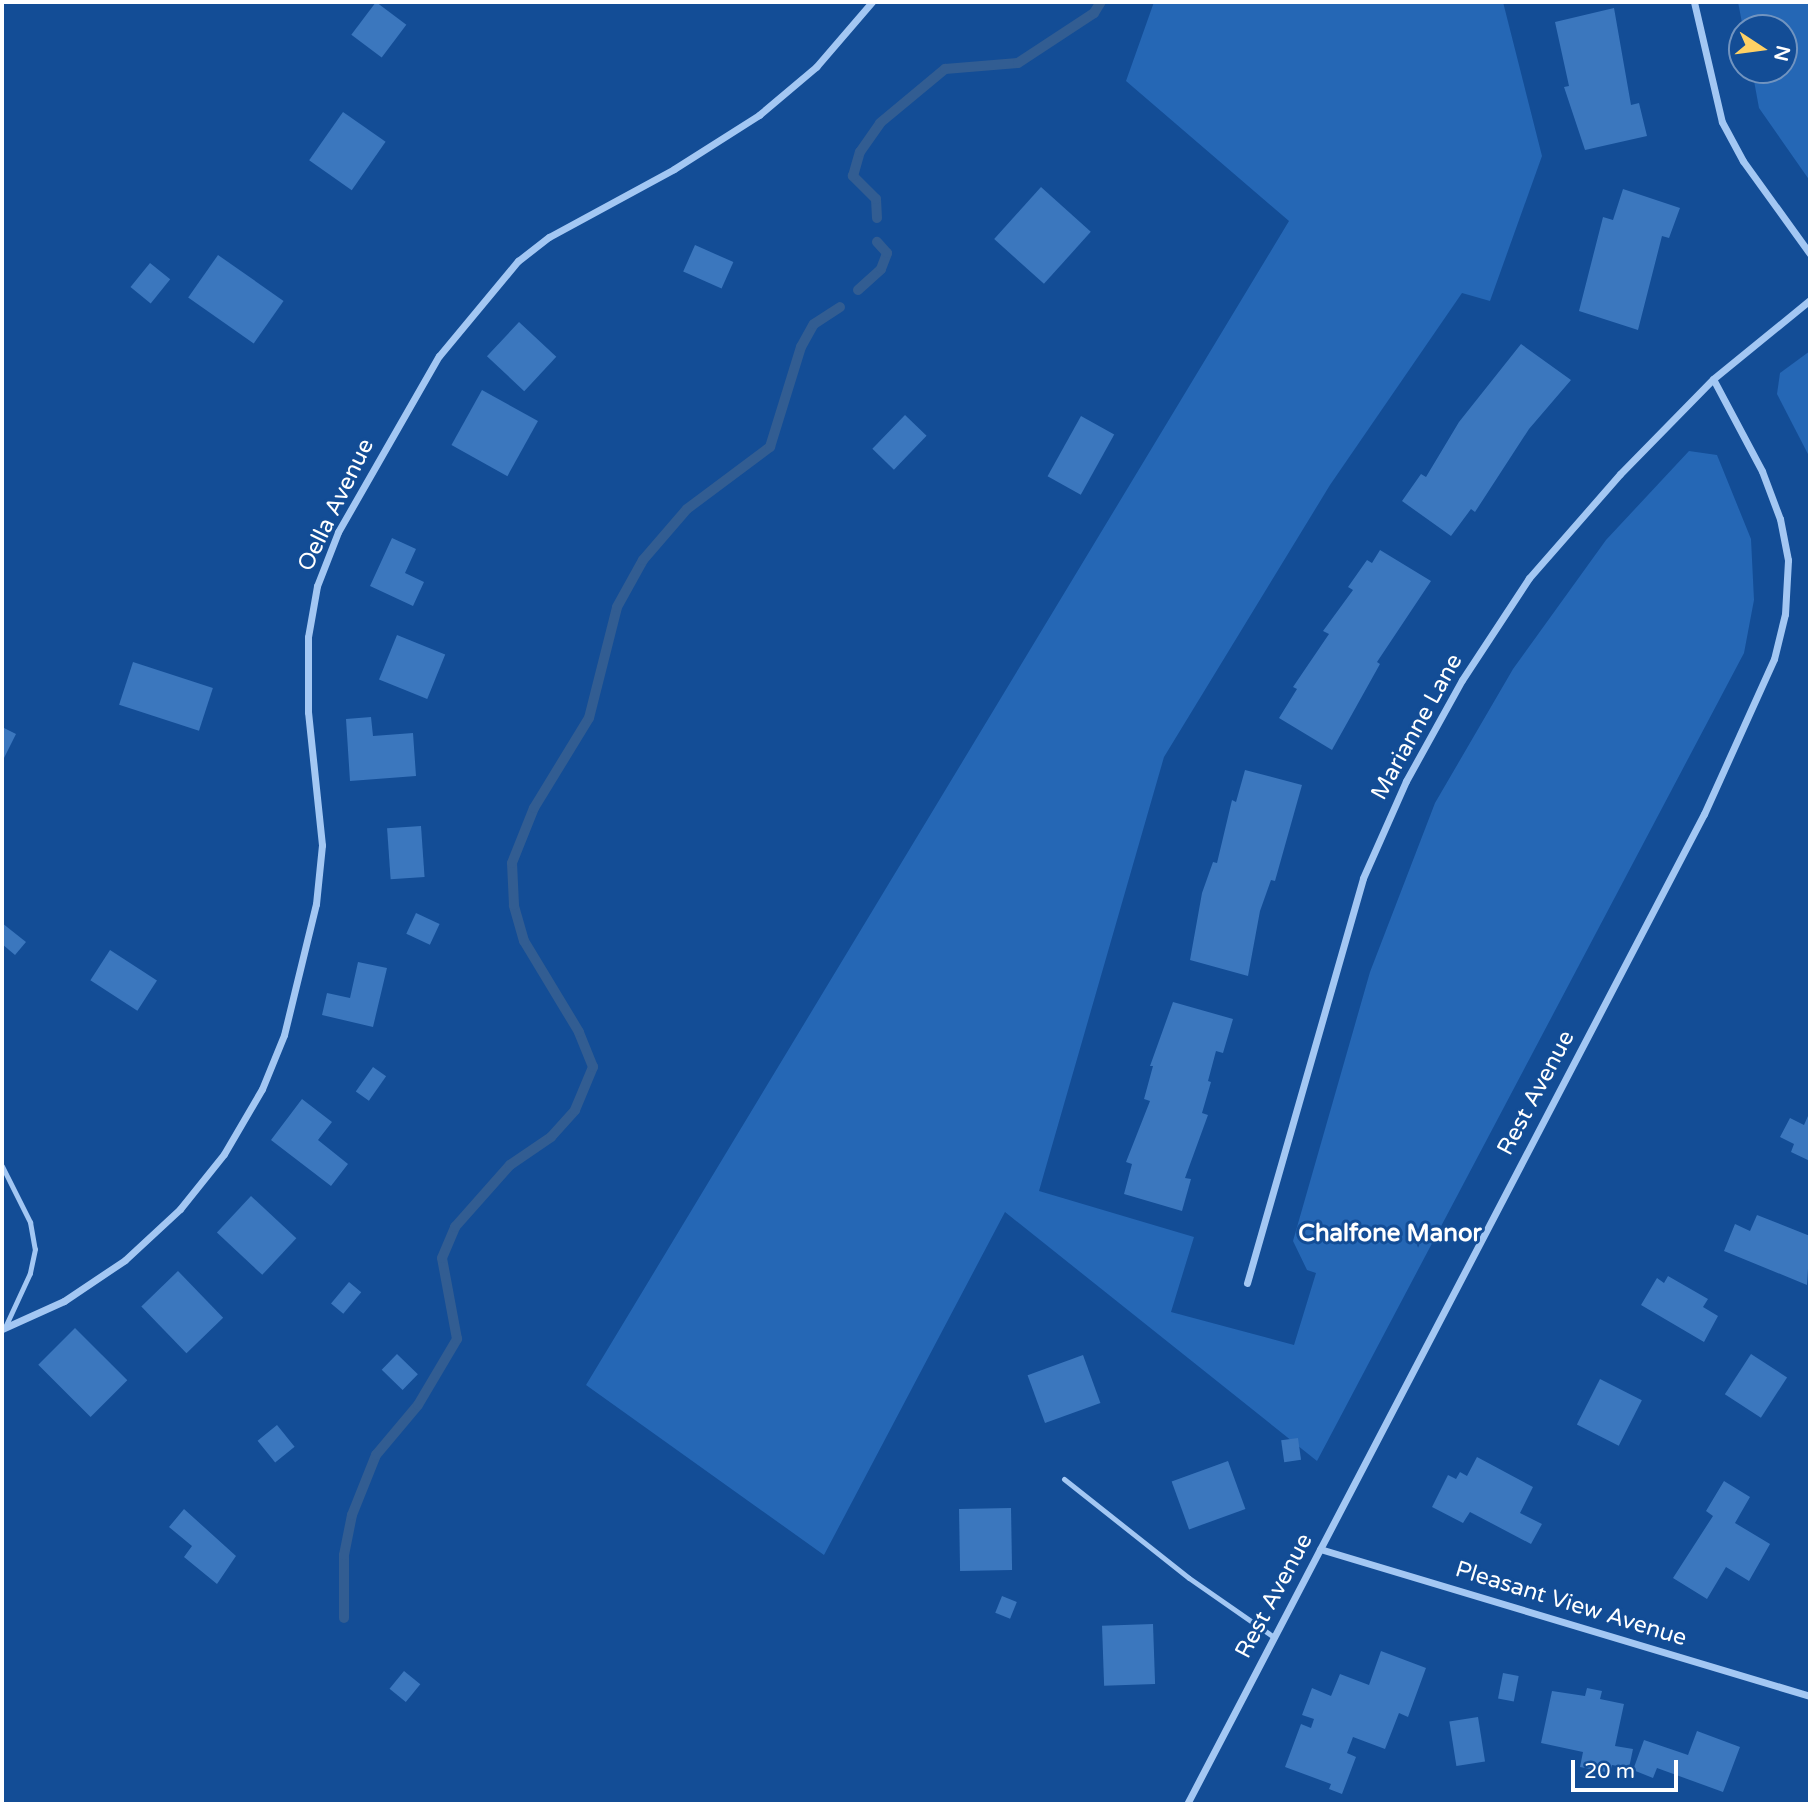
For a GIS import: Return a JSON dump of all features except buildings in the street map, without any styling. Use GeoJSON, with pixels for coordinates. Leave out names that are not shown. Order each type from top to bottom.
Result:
{"type":"FeatureCollection","features":[{"type":"Feature","properties":{"kind":"street","name":"Oella Avenue"},"geometry":{"type":"LineString","coordinates":[[3,1328],[64,1301],[125,1260],[180,1209],[225,1154],[262,1089],[300,979],[320,868],[322,845],[307,712],[308,637],[317,586],[344,522],[439,356],[517,261],[549,237],[674,169],[759,115],[816,67],[872,2]]}},
{"type":"Feature","properties":{"kind":"street"},"geometry":{"type":"LineString","coordinates":[[1693,2],[1722,122],[1743,161],[1810,254]]}},
{"type":"Feature","properties":{"kind":"street","name":"Marianne Lane"},"geometry":{"type":"LineString","coordinates":[[1247,1283],[1334,970],[1363,878],[1406,781],[1462,680],[1529,578],[1620,474],[1713,379],[1810,300]]}},
{"type":"Feature","properties":{"kind":"street","name":"Rest Avenue"},"geometry":{"type":"LineString","coordinates":[[1187,1804],[1704,814],[1774,659],[1785,614],[1787,574],[1780,519],[1762,471],[1713,379]]}},
{"type":"Feature","properties":{"kind":"street","name":"Pleasant View Avenue"},"geometry":{"type":"LineString","coordinates":[[1320,1549],[1810,1696]]}},
{"type":"Feature","properties":{"kind":"lane"},"geometry":{"type":"LineString","coordinates":[[2,1166],[30,1222],[35,1248],[30,1273],[3,1328]]}},
{"type":"Feature","properties":{"kind":"lane"},"geometry":{"type":"LineString","coordinates":[[1064,1479],[1189,1578],[1275,1637]]}},
{"type":"Feature","properties":{"kind":"shaded area"},"geometry":{"type":"Polygon","coordinates":[[[1154,2],[1503,2],[1542,156],[1490,301],[1462,293],[1330,485],[1164,757],[1039,1191],[1194,1237],[1171,1312],[1294,1345],[1316,1273],[1307,1270],[1293,1241],[1370,972],[1435,803],[1513,669],[1606,540],[1689,451],[1717,455],[1751,539],[1754,600],[1744,653],[1317,1461],[1005,1212],[824,1555],[586,1385],[1289,221],[1126,81],[1154,2]]]}},
{"type":"Feature","properties":{"kind":"shaded area"},"geometry":{"type":"Polygon","coordinates":[[[1738,2],[1810,2],[1810,181],[1759,108],[1755,84],[1798,84],[1798,14],[1740,14],[1738,2]]]}},
{"type":"Feature","properties":{"kind":"shaded area"},"geometry":{"type":"Polygon","coordinates":[[[1810,351],[1810,458],[1777,394],[1780,373],[1810,351]]]}},
{"type":"Feature","properties":{"kind":"waterway"},"geometry":{"type":"LineString","coordinates":[[877,218],[876,199],[853,176],[860,152],[880,123],[945,69],[1018,63],[1094,13],[1101,2]]}},
{"type":"Feature","properties":{"kind":"waterway"},"geometry":{"type":"LineString","coordinates":[[858,290],[881,269],[887,253],[877,242]]}},
{"type":"Feature","properties":{"kind":"waterway"},"geometry":{"type":"LineString","coordinates":[[344,1618],[344,1555],[352,1515],[376,1455],[418,1405],[457,1339],[442,1258],[455,1227],[510,1165],[551,1137],[575,1110],[593,1067],[579,1032],[524,941],[514,905],[512,863],[534,808],[589,718],[617,607],[643,560],[687,509],[770,447],[801,347],[814,324],[840,307]]}},
{"type":"Feature","properties":{"kind":"district","name":"Chalfone Manor"},"geometry":{"type":"Point","coordinates":[1390,1234]}}]}
